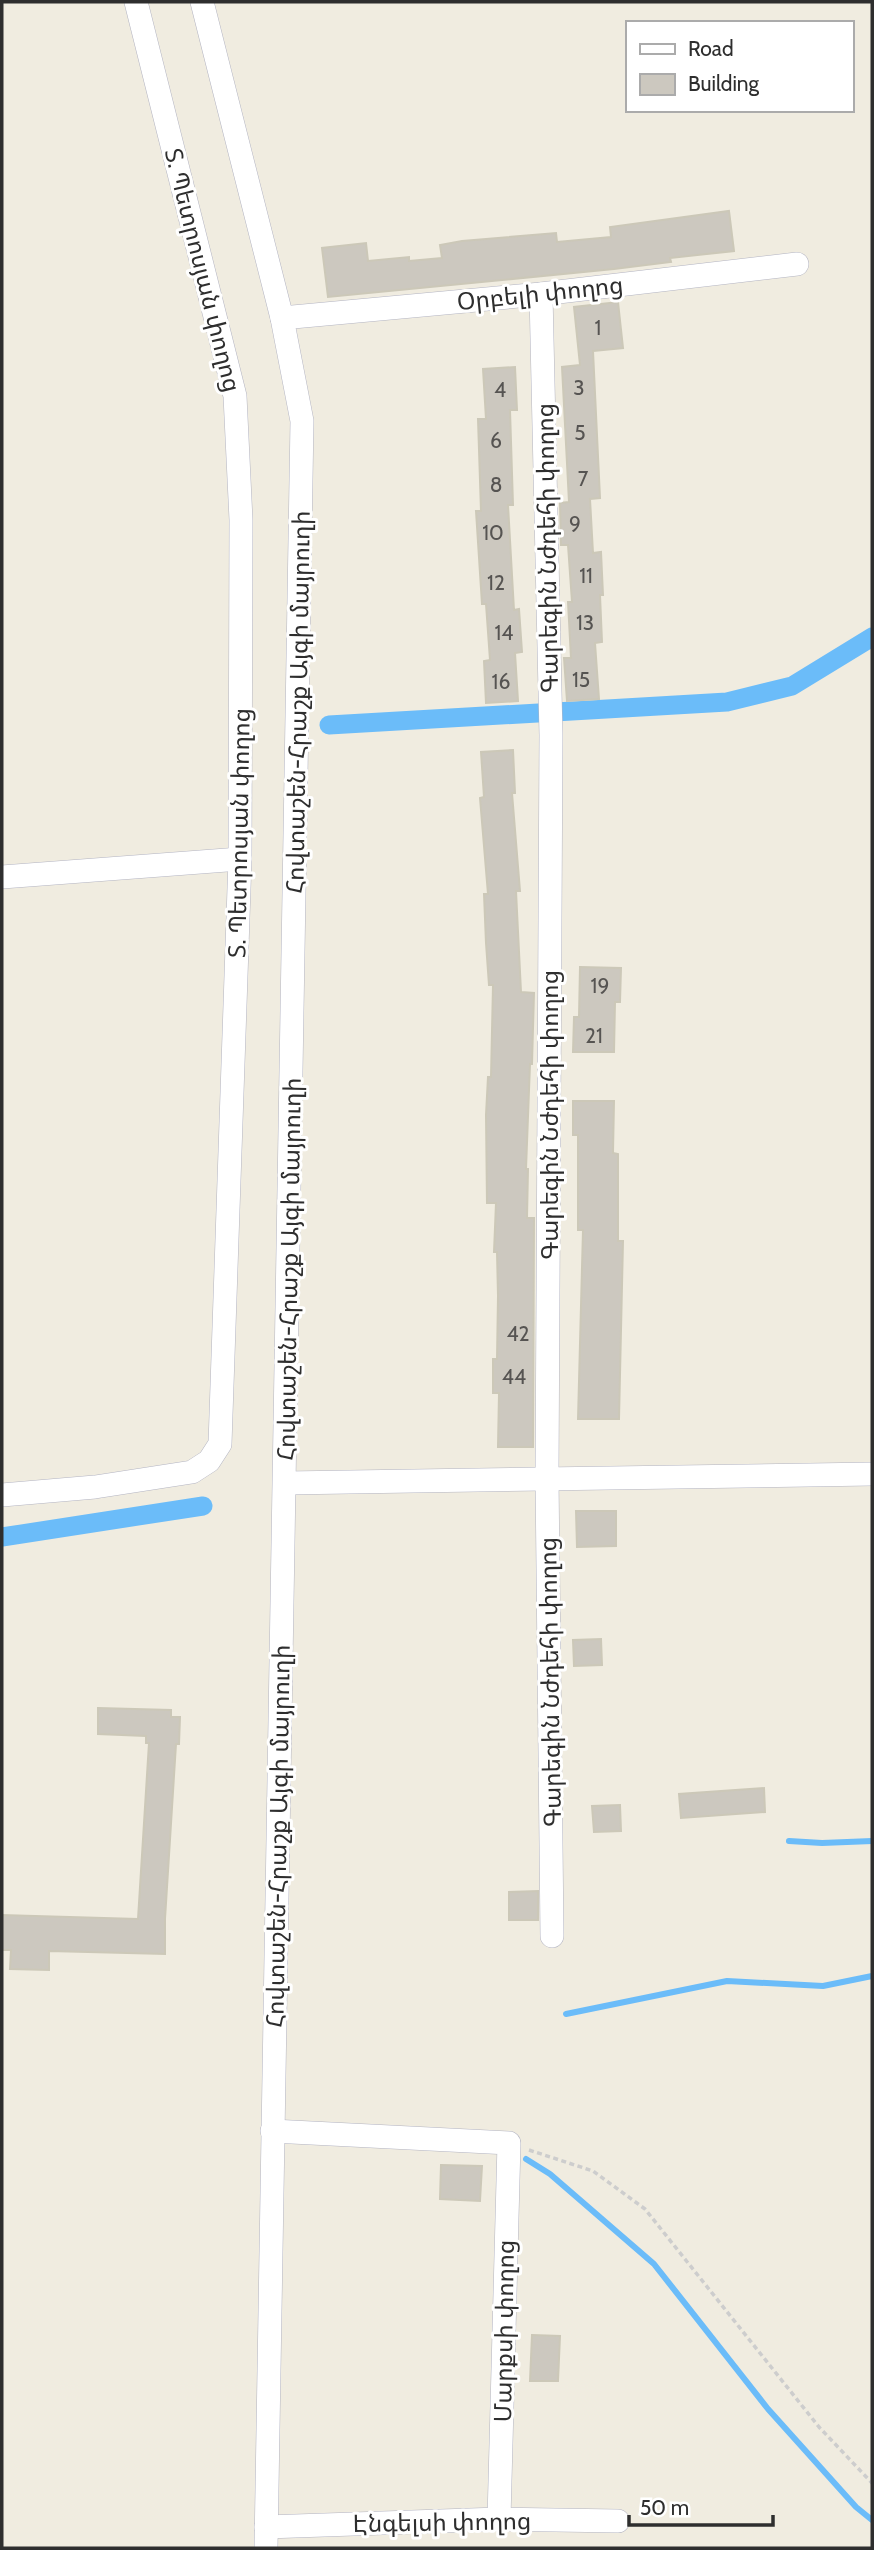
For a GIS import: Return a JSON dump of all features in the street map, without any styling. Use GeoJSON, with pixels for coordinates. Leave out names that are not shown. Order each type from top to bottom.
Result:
{"type":"FeatureCollection","features":[{"type":"Feature","properties":{"kind":"street","name":"Տ. Պետրոսյան փողոց"},"geometry":{"type":"LineString","coordinates":[[2,1495],[95,1488],[192,1472],[209,1461],[220,1444],[240,859],[241,520],[235,396],[136,2]]}},
{"type":"Feature","properties":{"kind":"street","name":"Հովտաշեն-Հրաշք Այգի մայրուղի"},"geometry":{"type":"LineString","coordinates":[[202,2],[282,318],[302,421],[266,2537]]}},
{"type":"Feature","properties":{"kind":"street","name":"Օրբելի փողոց"},"geometry":{"type":"LineString","coordinates":[[282,318],[541,295],[797,264]]}},
{"type":"Feature","properties":{"kind":"street","name":"Գարեգին Նժդեհի փողոց"},"geometry":{"type":"LineString","coordinates":[[541,295],[551,735],[547,1477],[552,1936]]}},
{"type":"Feature","properties":{"kind":"street"},"geometry":{"type":"LineString","coordinates":[[2,877],[240,859]]}},
{"type":"Feature","properties":{"kind":"street"},"geometry":{"type":"LineString","coordinates":[[286,1483],[872,1474]]}},
{"type":"Feature","properties":{"kind":"street"},"geometry":{"type":"LineString","coordinates":[[272,2131],[509,2143]]}},
{"type":"Feature","properties":{"kind":"street","name":"Մարքսի փողոց"},"geometry":{"type":"LineString","coordinates":[[499,2519],[509,2143]]}},
{"type":"Feature","properties":{"kind":"street","name":"Էնգելսի փողոց"},"geometry":{"type":"LineString","coordinates":[[266,2537],[499,2519],[618,2521]]}},
{"type":"Feature","properties":{"kind":"path"},"geometry":{"type":"LineString","coordinates":[[509,2143],[593,2171],[645,2209],[818,2427],[872,2483]]}},
{"type":"Feature","properties":{"kind":"building"},"geometry":{"type":"Polygon","coordinates":[[[729,211],[734,251],[670,258],[671,262],[614,269],[328,297],[322,248],[366,243],[368,261],[409,257],[409,261],[442,258],[440,245],[462,241],[556,233],[557,242],[611,237],[610,227],[729,211]]]}},
{"type":"Feature","properties":{"kind":"building"},"geometry":{"type":"Polygon","coordinates":[[[618,302],[623,348],[593,351],[600,498],[590,499],[593,553],[601,552],[603,595],[600,595],[602,642],[595,643],[599,699],[567,701],[564,658],[571,658],[568,602],[572,602],[568,545],[561,545],[560,503],[569,502],[562,367],[580,365],[574,307],[618,302]]]}},
{"type":"Feature","properties":{"kind":"building"},"geometry":{"type":"Polygon","coordinates":[[[515,367],[517,410],[510,410],[513,505],[508,505],[514,610],[519,609],[522,652],[515,653],[518,701],[486,703],[484,661],[490,660],[486,604],[482,604],[476,511],[481,511],[478,419],[486,419],[483,369],[515,367]]]}},
{"type":"Feature","properties":{"kind":"building"},"geometry":{"type":"Polygon","coordinates":[[[513,750],[515,793],[512,793],[520,891],[516,891],[521,992],[534,993],[526,1169],[527,1218],[534,1218],[533,1447],[498,1447],[499,1393],[493,1393],[493,1359],[497,1359],[498,1296],[497,1252],[494,1252],[496,1203],[487,1203],[486,1115],[488,1077],[491,1077],[493,985],[489,985],[486,943],[484,894],[488,894],[480,798],[484,797],[481,752],[513,750]]]}},
{"type":"Feature","properties":{"kind":"building"},"geometry":{"type":"Polygon","coordinates":[[[580,967],[621,968],[620,1002],[615,1002],[614,1052],[573,1052],[574,1017],[579,1017],[580,967]]]}},
{"type":"Feature","properties":{"kind":"building"},"geometry":{"type":"Polygon","coordinates":[[[573,1101],[614,1101],[613,1153],[618,1154],[618,1241],[623,1241],[619,1419],[578,1419],[583,1230],[578,1230],[578,1135],[573,1135],[573,1101]]]}},
{"type":"Feature","properties":{"kind":"building"},"geometry":{"type":"Polygon","coordinates":[[[576,1511],[616,1511],[616,1546],[577,1547],[576,1511]]]}},
{"type":"Feature","properties":{"kind":"building"},"geometry":{"type":"Polygon","coordinates":[[[601,1639],[602,1665],[574,1666],[573,1640],[601,1639]]]}},
{"type":"Feature","properties":{"kind":"building"},"geometry":{"type":"Polygon","coordinates":[[[98,1708],[171,1710],[171,1717],[180,1717],[179,1744],[176,1744],[165,1954],[49,1951],[49,1970],[10,1969],[11,1950],[2,1950],[2,1915],[138,1919],[149,1743],[146,1743],[146,1736],[98,1734],[98,1708]]]}},
{"type":"Feature","properties":{"kind":"building"},"geometry":{"type":"Polygon","coordinates":[[[764,1788],[765,1812],[681,1818],[679,1794],[764,1788]]]}},
{"type":"Feature","properties":{"kind":"building"},"geometry":{"type":"Polygon","coordinates":[[[620,1805],[621,1831],[594,1832],[592,1806],[620,1805]]]}},
{"type":"Feature","properties":{"kind":"building"},"geometry":{"type":"Polygon","coordinates":[[[538,1891],[538,1920],[509,1920],[509,1892],[538,1891]]]}},
{"type":"Feature","properties":{"kind":"building"},"geometry":{"type":"Polygon","coordinates":[[[441,2165],[482,2166],[480,2201],[440,2199],[441,2165]]]}},
{"type":"Feature","properties":{"kind":"building"},"geometry":{"type":"Polygon","coordinates":[[[532,2335],[560,2336],[558,2381],[530,2381],[532,2335]]]}},
{"type":"Feature","properties":{"kind":"waterway"},"geometry":{"type":"LineString","coordinates":[[329,725],[727,702],[792,686],[872,637]]}},
{"type":"Feature","properties":{"kind":"waterway"},"geometry":{"type":"LineString","coordinates":[[2,1537],[203,1506]]}},
{"type":"Feature","properties":{"kind":"waterway"},"geometry":{"type":"LineString","coordinates":[[789,1841],[872,1841]]}},
{"type":"Feature","properties":{"kind":"waterway"},"geometry":{"type":"LineString","coordinates":[[566,2014],[727,1981],[823,1986],[872,1976]]}},
{"type":"Feature","properties":{"kind":"waterway"},"geometry":{"type":"LineString","coordinates":[[526,2159],[550,2174],[654,2264],[768,2409],[856,2507],[872,2520]]}}]}
